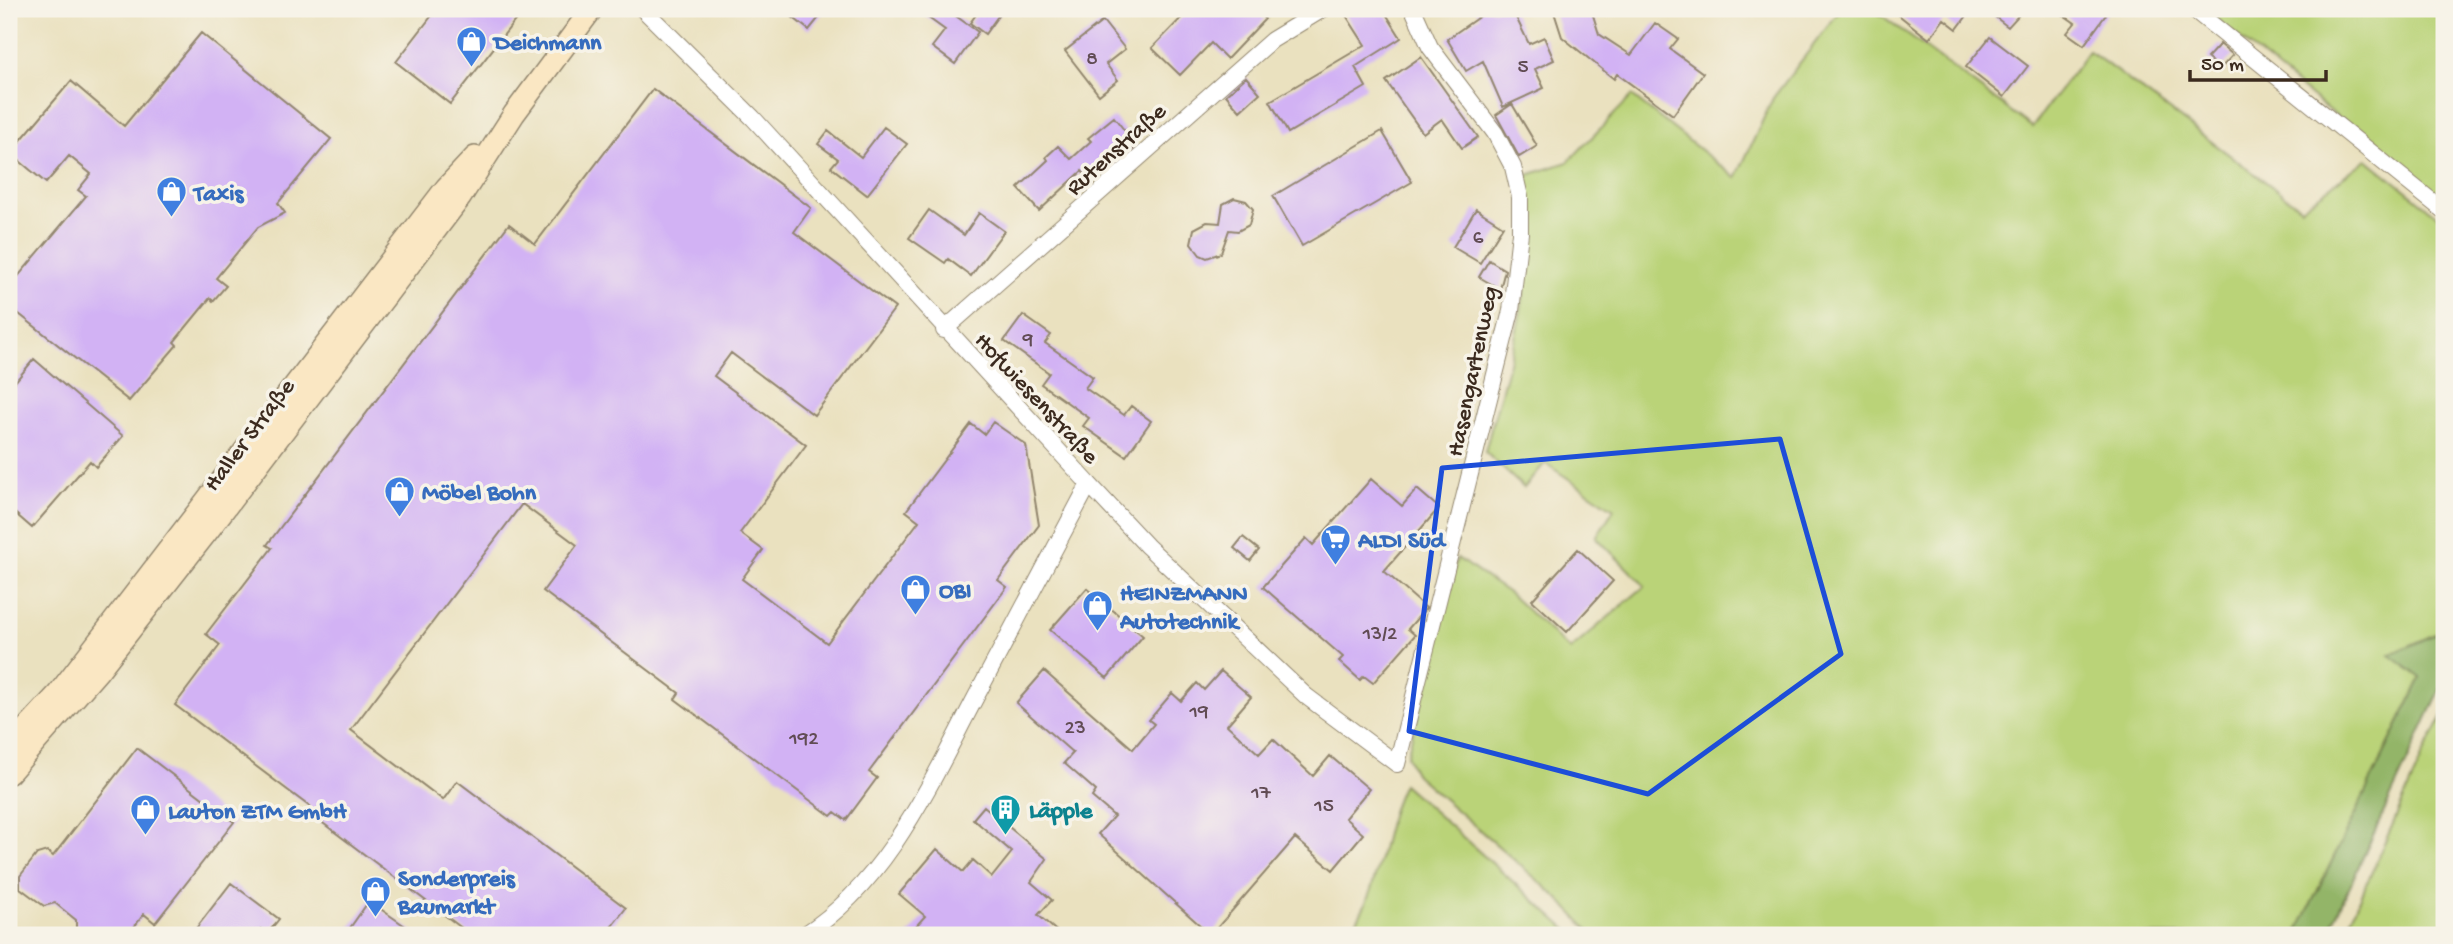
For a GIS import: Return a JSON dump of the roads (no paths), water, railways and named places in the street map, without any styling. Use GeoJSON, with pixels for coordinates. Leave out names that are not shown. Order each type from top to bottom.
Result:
{"type":"FeatureCollection","features":[{"type":"Feature","properties":{"kind":"main road","name":"Haller Straße"},"geometry":{"type":"LineString","coordinates":[[9,773],[53,726],[154,602],[460,198],[514,114],[592,9]]}},
{"type":"Feature","properties":{"kind":"main road","name":"Haller Straße"},"geometry":{"type":"LineString","coordinates":[[9,747],[58,694],[446,188],[514,114]]}},
{"type":"Feature","properties":{"kind":"street","name":"Hofwiesenstraße"},"geometry":{"type":"LineString","coordinates":[[643,9],[753,118],[944,330],[1089,484],[897,840],[852,897],[826,921],[804,935]]}},
{"type":"Feature","properties":{"kind":"street","name":"Rutenstraße"},"geometry":{"type":"LineString","coordinates":[[944,330],[1272,40],[1323,9]]}},
{"type":"Feature","properties":{"kind":"street","name":"Hasengartenweg"},"geometry":{"type":"LineString","coordinates":[[1089,484],[1147,546],[1306,696],[1397,764],[1511,311],[1520,220],[1520,197],[1513,167],[1494,133],[1430,47],[1413,9]]}},
{"type":"Feature","properties":{"kind":"street"},"geometry":{"type":"LineString","coordinates":[[2193,9],[2444,211]]}},
{"type":"Feature","properties":{"kind":"place","name":"Deichmann"},"geometry":{"type":"Point","coordinates":[471,68]}},
{"type":"Feature","properties":{"kind":"place","name":"Taxis"},"geometry":{"type":"Point","coordinates":[171,219]}},
{"type":"Feature","properties":{"kind":"place","name":"Möbel Bohn"},"geometry":{"type":"Point","coordinates":[399,518]}},
{"type":"Feature","properties":{"kind":"place","name":"ALDI Süd"},"geometry":{"type":"Point","coordinates":[1335,566]}},
{"type":"Feature","properties":{"kind":"place","name":"OBI"},"geometry":{"type":"Point","coordinates":[916,616]}},
{"type":"Feature","properties":{"kind":"place","name":"HEINZMANN Autotechnik"},"geometry":{"type":"Point","coordinates":[1097,633]}},
{"type":"Feature","properties":{"kind":"place","name":"Läpple"},"geometry":{"type":"Point","coordinates":[1006,836]}},
{"type":"Feature","properties":{"kind":"place","name":"Lauton ZTM GmbH"},"geometry":{"type":"Point","coordinates":[145,837]}},
{"type":"Feature","properties":{"kind":"place","name":"Sonderpreis Baumarkt"},"geometry":{"type":"Point","coordinates":[375,918]}}]}
